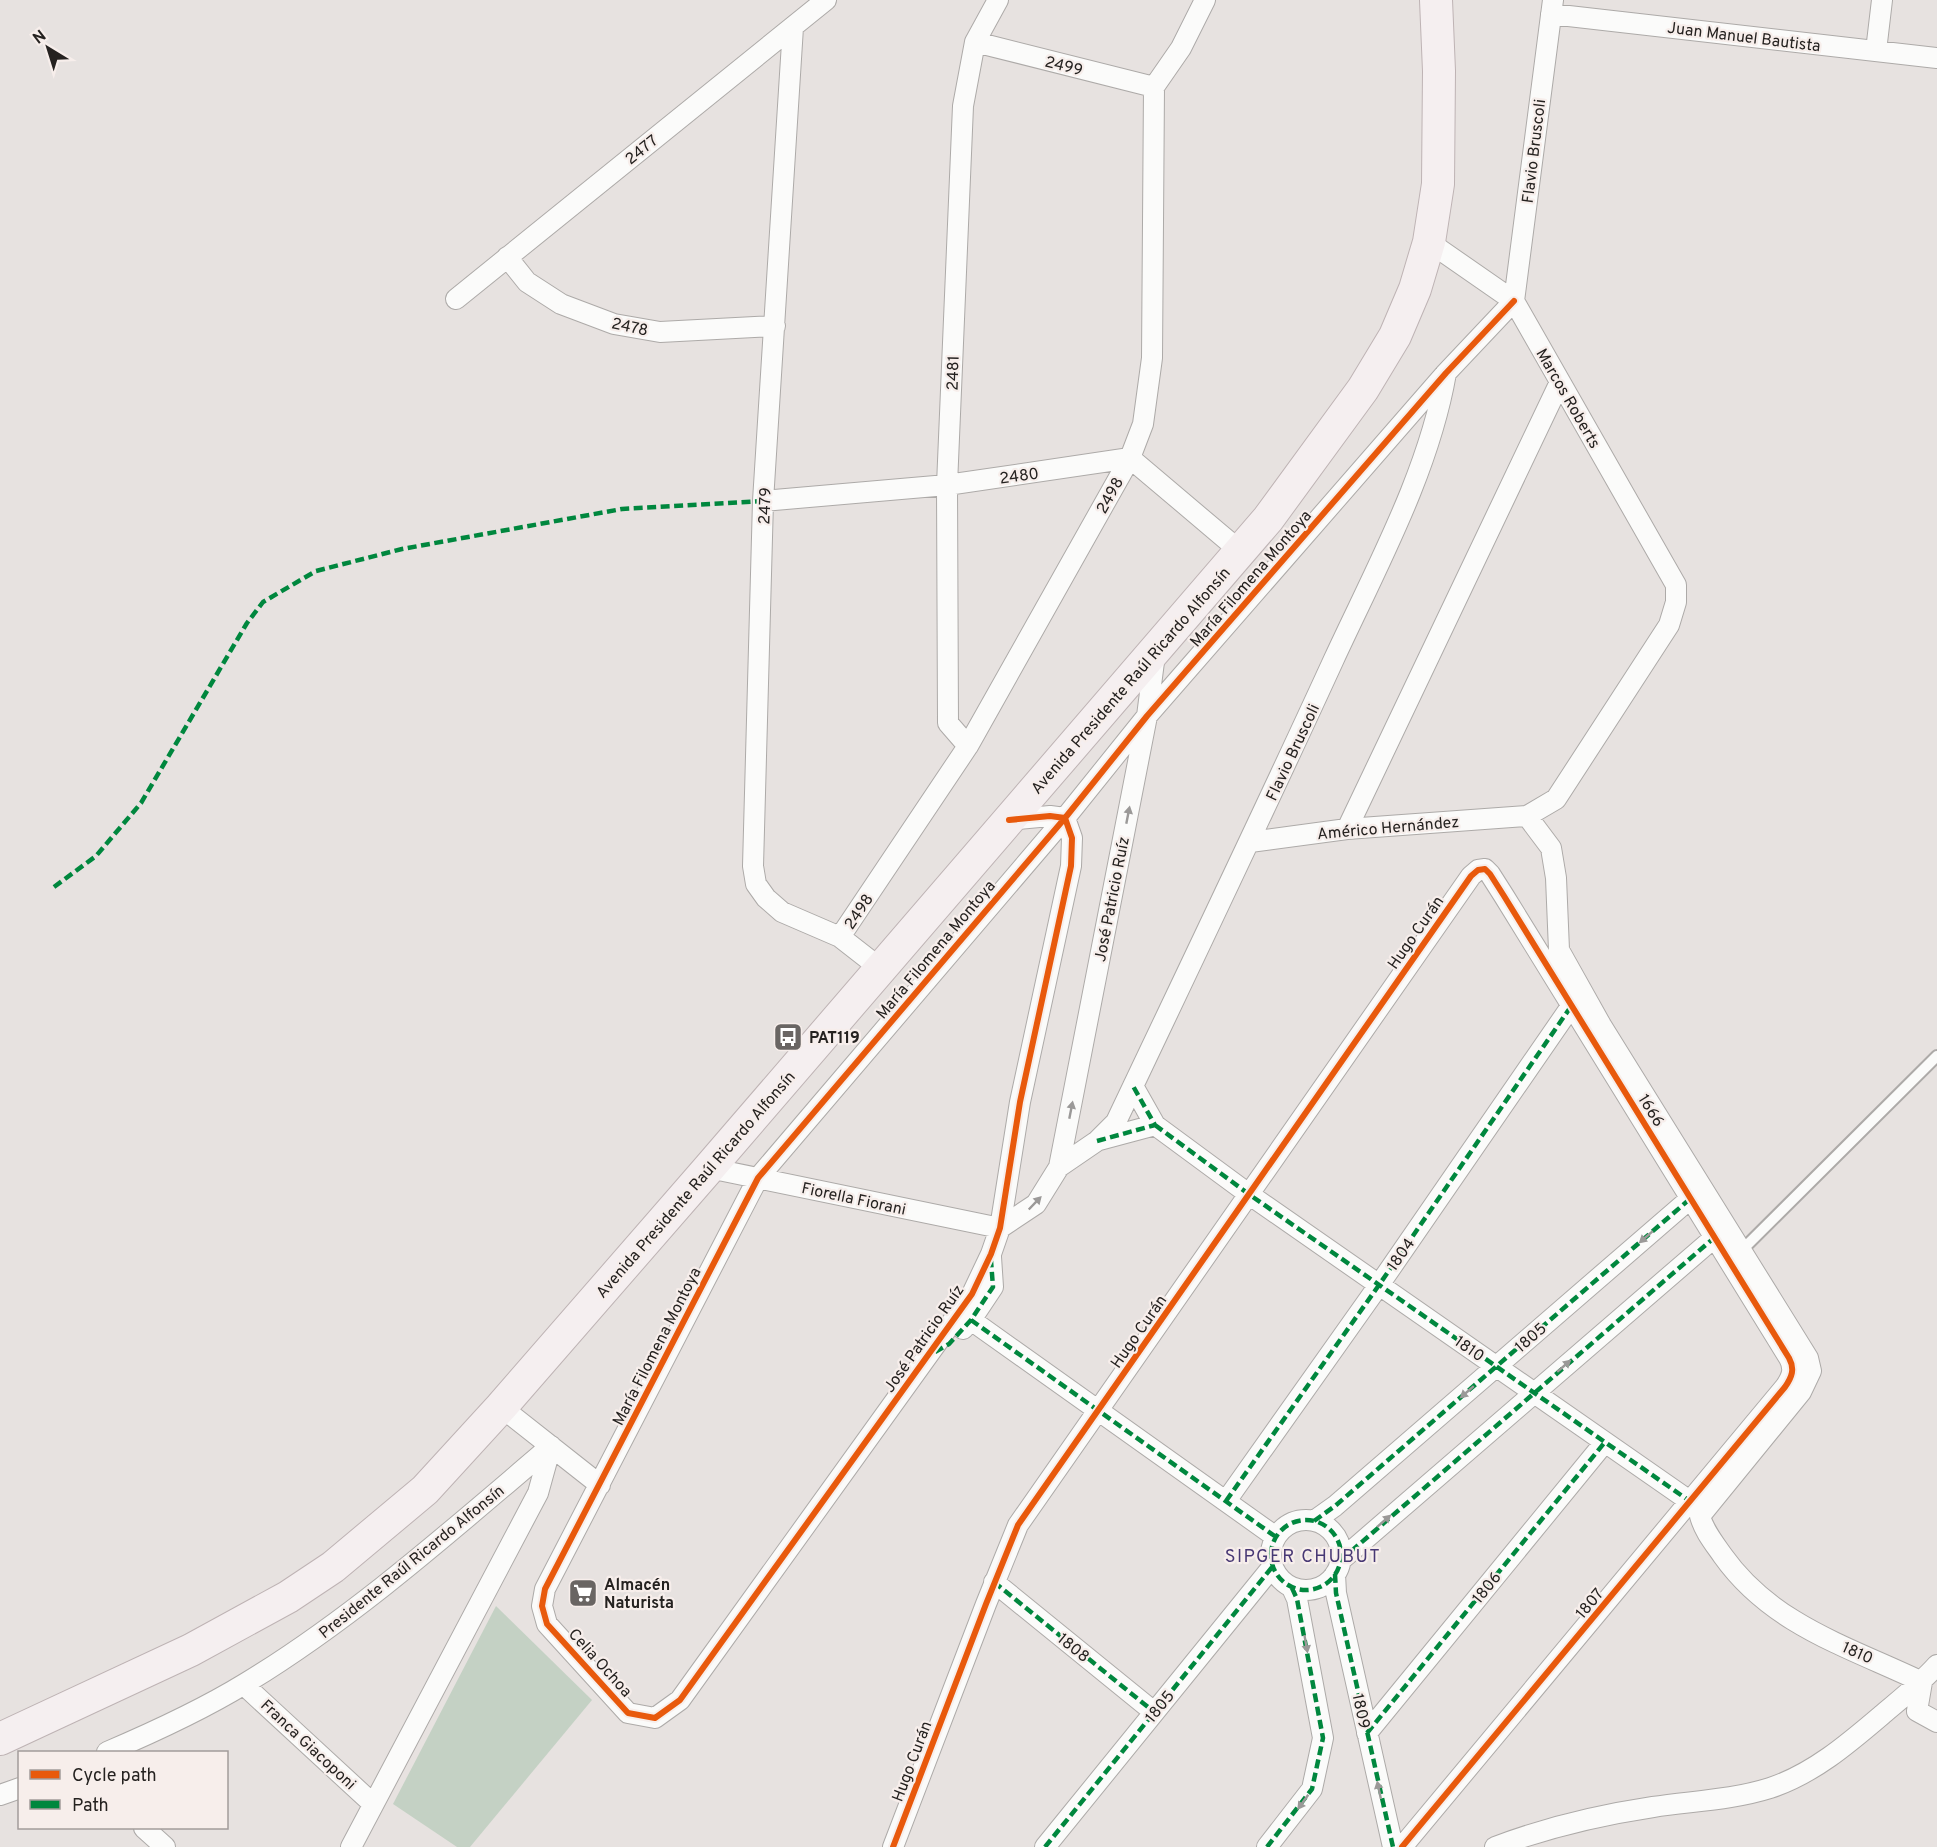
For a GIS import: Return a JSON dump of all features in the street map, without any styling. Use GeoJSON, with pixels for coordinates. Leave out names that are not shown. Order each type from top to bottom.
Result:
{"type":"FeatureCollection","features":[{"type":"Feature","properties":{"kind":"main road","name":"Avenida Presidente Raúl Ricardo Alfonsín"},"geometry":{"type":"LineString","coordinates":[[0,1739],[191,1650],[288,1597],[333,1567],[425,1490],[501,1407],[709,1168],[1268,519],[1363,389],[1395,336],[1415,289],[1429,242],[1438,184],[1439,71],[1436,0]]}},
{"type":"Feature","properties":{"kind":"street","name":"2477"},"geometry":{"type":"LineString","coordinates":[[456,299],[826,0]]}},
{"type":"Feature","properties":{"kind":"street","name":"2481"},"geometry":{"type":"LineString","coordinates":[[968,746],[948,723],[947,485],[963,106],[975,42],[998,0]]}},
{"type":"Feature","properties":{"kind":"street"},"geometry":{"type":"LineString","coordinates":[[1154,87],[1181,48],[1205,0]]}},
{"type":"Feature","properties":{"kind":"street"},"geometry":{"type":"LineString","coordinates":[[1876,51],[1882,0]]}},
{"type":"Feature","properties":{"kind":"street","name":"Juan Manuel Bautista"},"geometry":{"type":"LineString","coordinates":[[1552,7],[1937,58]]}},
{"type":"Feature","properties":{"kind":"street","name":"Flavio Bruscoli"},"geometry":{"type":"LineString","coordinates":[[1514,301],[1552,7]]}},
{"type":"Feature","properties":{"kind":"street","name":"2479"},"geometry":{"type":"LineString","coordinates":[[794,27],[764,501],[753,866],[756,884],[766,898],[782,912],[840,937],[881,969]]}},
{"type":"Feature","properties":{"kind":"street","name":"2499"},"geometry":{"type":"LineString","coordinates":[[975,42],[1154,87]]}},
{"type":"Feature","properties":{"kind":"street","name":"2498"},"geometry":{"type":"LineString","coordinates":[[840,937],[968,746],[1130,458],[1143,424],[1152,358],[1154,87]]}},
{"type":"Feature","properties":{"kind":"street","name":"Marcos Roberts"},"geometry":{"type":"LineString","coordinates":[[1429,242],[1514,301],[1676,585],[1676,602],[1669,625],[1556,800],[1527,816]]}},
{"type":"Feature","properties":{"kind":"street","name":"2478"},"geometry":{"type":"LineString","coordinates":[[507,257],[527,282],[561,304],[614,324],[660,332],[775,326]]}},
{"type":"Feature","properties":{"kind":"street","name":"María Filomena Montoya"},"geometry":{"type":"LineString","coordinates":[[542,1606],[545,1589],[758,1178],[1065,818],[1147,716],[1446,373],[1514,301]]}},
{"type":"Feature","properties":{"kind":"street","name":"Flavio Bruscoli"},"geometry":{"type":"LineString","coordinates":[[1096,1141],[1116,1122],[1250,842],[1380,560],[1423,461],[1440,408],[1446,373]]}},
{"type":"Feature","properties":{"kind":"street"},"geometry":{"type":"LineString","coordinates":[[1347,829],[1560,382]]}},
{"type":"Feature","properties":{"kind":"street"},"geometry":{"type":"LineString","coordinates":[[1130,458],[1240,551]]}},
{"type":"Feature","properties":{"kind":"street","name":"2480"},"geometry":{"type":"LineString","coordinates":[[764,501],[947,485],[1130,458]]}},
{"type":"Feature","properties":{"kind":"street","name":"José Patricio Ruíz"},"geometry":{"type":"LineString","coordinates":[[1000,1228],[1036,1204],[1059,1167],[1147,716],[1155,651]]}},
{"type":"Feature","properties":{"kind":"street"},"geometry":{"type":"LineString","coordinates":[[1009,820],[1050,816],[1065,818]]}},
{"type":"Feature","properties":{"kind":"street"},"geometry":{"type":"LineString","coordinates":[[1527,816],[1551,848],[1556,878],[1559,950],[1601,1025],[1808,1358],[1811,1371],[1801,1392],[1696,1509]]}},
{"type":"Feature","properties":{"kind":"street","name":"Américo Hernández"},"geometry":{"type":"LineString","coordinates":[[1250,842],[1347,829],[1527,816]]}},
{"type":"Feature","properties":{"kind":"street","name":"José Patricio Ruíz"},"geometry":{"type":"LineString","coordinates":[[655,1718],[680,1700],[972,1294],[991,1254],[1000,1228],[1020,1102],[1071,866],[1072,838],[1065,818]]}},
{"type":"Feature","properties":{"kind":"street","name":"1666"},"geometry":{"type":"LineString","coordinates":[[1478,870],[1485,869],[1490,874],[1572,1005],[1789,1358],[1793,1367],[1792,1372]]}},
{"type":"Feature","properties":{"kind":"street","name":"Hugo Curán"},"geometry":{"type":"LineString","coordinates":[[893,1847],[1018,1525],[1471,876],[1478,870]]}},
{"type":"Feature","properties":{"kind":"street","name":"1804"},"geometry":{"type":"LineString","coordinates":[[1226,1501],[1379,1285],[1572,1005]]}},
{"type":"Feature","properties":{"kind":"street"},"geometry":{"type":"LineString","coordinates":[[1059,1167],[1096,1141],[1155,1125],[1133,1086]]}},
{"type":"Feature","properties":{"kind":"street","name":"1810"},"geometry":{"type":"LineString","coordinates":[[1155,1125],[1250,1195],[1534,1392],[1696,1509],[1710,1538],[1732,1569],[1766,1603],[1788,1618],[1821,1635],[1922,1682]]}},
{"type":"Feature","properties":{"kind":"street","name":"Fiorella Fiorani"},"geometry":{"type":"LineString","coordinates":[[709,1168],[1000,1228]]}},
{"type":"Feature","properties":{"kind":"street","name":"1805"},"geometry":{"type":"LineString","coordinates":[[1314,1521],[1335,1506],[1691,1198]]}},
{"type":"Feature","properties":{"kind":"street"},"geometry":{"type":"LineString","coordinates":[[1338,1567],[1340,1547],[1335,1536],[1326,1526],[1314,1521],[1301,1521],[1288,1525],[1276,1537],[1271,1551],[1272,1566],[1281,1581],[1292,1588],[1317,1589],[1328,1582],[1338,1567],[1534,1392],[1714,1237]]}},
{"type":"Feature","properties":{"kind":"street"},"geometry":{"type":"LineString","coordinates":[[927,1356],[949,1344],[971,1320],[993,1287],[991,1254]]}},
{"type":"Feature","properties":{"kind":"street"},"geometry":{"type":"LineString","coordinates":[[971,1320],[1276,1537]]}},
{"type":"Feature","properties":{"kind":"street","name":"1807"},"geometry":{"type":"LineString","coordinates":[[1402,1847],[1696,1509],[1785,1387],[1792,1372]]}},
{"type":"Feature","properties":{"kind":"street"},"geometry":{"type":"LineString","coordinates":[[501,1407],[600,1485]]}},
{"type":"Feature","properties":{"kind":"street","name":"1806"},"geometry":{"type":"LineString","coordinates":[[1367,1733],[1605,1442]]}},
{"type":"Feature","properties":{"kind":"street"},"geometry":{"type":"LineString","coordinates":[[351,1847],[538,1493],[551,1446]]}},
{"type":"Feature","properties":{"kind":"street","name":"Presidente Raúl Ricardo Alfonsín"},"geometry":{"type":"LineString","coordinates":[[109,1751],[167,1726],[244,1684],[312,1640],[398,1575],[551,1446]]}},
{"type":"Feature","properties":{"kind":"street","name":"1805"},"geometry":{"type":"LineString","coordinates":[[1045,1847],[1272,1566]]}},
{"type":"Feature","properties":{"kind":"street","name":"1809"},"geometry":{"type":"LineString","coordinates":[[1338,1567],[1336,1593],[1393,1847]]}},
{"type":"Feature","properties":{"kind":"street","name":"1808"},"geometry":{"type":"LineString","coordinates":[[994,1582],[1154,1712]]}},
{"type":"Feature","properties":{"kind":"street"},"geometry":{"type":"LineString","coordinates":[[1267,1847],[1312,1789],[1323,1748],[1297,1599],[1292,1588]]}},
{"type":"Feature","properties":{"kind":"street","name":"Celia Ochoa"},"geometry":{"type":"LineString","coordinates":[[542,1606],[547,1624],[628,1713],[655,1718]]}},
{"type":"Feature","properties":{"kind":"street"},"geometry":{"type":"LineString","coordinates":[[1495,1847],[1597,1817],[1742,1795],[1772,1788],[1809,1771],[1848,1744],[1922,1682],[1937,1665]]}},
{"type":"Feature","properties":{"kind":"street"},"geometry":{"type":"LineString","coordinates":[[1922,1682],[1917,1711],[1937,1722]]}},
{"type":"Feature","properties":{"kind":"street","name":"Franca Giacoponi"},"geometry":{"type":"LineString","coordinates":[[244,1684],[373,1804]]}},
{"type":"Feature","properties":{"kind":"street"},"geometry":{"type":"LineString","coordinates":[[0,1795],[18,1789]]}},
{"type":"Feature","properties":{"kind":"street"},"geometry":{"type":"LineString","coordinates":[[146,1829],[165,1847]]}},
{"type":"Feature","properties":{"kind":"lane"},"geometry":{"type":"LineString","coordinates":[[1742,1250],[1937,1056]]}},
{"type":"Feature","properties":{"kind":"green space"},"geometry":{"type":"Polygon","coordinates":[[[496,1606],[592,1700],[470,1847],[457,1847],[393,1804],[496,1606]]]}},
{"type":"Feature","properties":{"kind":"marked path"},"geometry":{"type":"LineString","coordinates":[[54,887],[96,856],[141,803],[247,623],[263,602],[316,571],[402,549],[622,509],[763,501]]}},
{"type":"Feature","properties":{"kind":"marked path"},"geometry":{"type":"LineString","coordinates":[[1226,1501],[1379,1285],[1572,1005]]}},
{"type":"Feature","properties":{"kind":"marked path"},"geometry":{"type":"LineString","coordinates":[[1097,1141],[1155,1125],[1133,1086]]}},
{"type":"Feature","properties":{"kind":"marked path"},"geometry":{"type":"LineString","coordinates":[[1155,1125],[1250,1195],[1691,1502]]}},
{"type":"Feature","properties":{"kind":"marked path"},"geometry":{"type":"LineString","coordinates":[[1314,1521],[1335,1506],[1691,1198]]}},
{"type":"Feature","properties":{"kind":"marked path"},"geometry":{"type":"LineString","coordinates":[[1341,1560],[1715,1237]]}},
{"type":"Feature","properties":{"kind":"marked path"},"geometry":{"type":"LineString","coordinates":[[935,1352],[949,1344],[971,1320],[993,1287],[991,1261]]}},
{"type":"Feature","properties":{"kind":"marked path"},"geometry":{"type":"LineString","coordinates":[[971,1320],[1276,1537]]}},
{"type":"Feature","properties":{"kind":"marked path"},"geometry":{"type":"LineString","coordinates":[[1367,1733],[1605,1442]]}},
{"type":"Feature","properties":{"kind":"marked path"},"geometry":{"type":"LineString","coordinates":[[1306,1520],[1319,1523],[1331,1530],[1338,1542],[1341,1555],[1338,1568],[1331,1580],[1319,1587],[1306,1590],[1293,1587],[1281,1580],[1274,1568],[1271,1555],[1274,1542],[1281,1530],[1293,1523],[1306,1520]]}},
{"type":"Feature","properties":{"kind":"marked path"},"geometry":{"type":"LineString","coordinates":[[1045,1847],[1273,1566]]}},
{"type":"Feature","properties":{"kind":"marked path"},"geometry":{"type":"LineString","coordinates":[[1335,1574],[1336,1593],[1393,1847]]}},
{"type":"Feature","properties":{"kind":"marked path"},"geometry":{"type":"LineString","coordinates":[[994,1582],[1154,1712]]}},
{"type":"Feature","properties":{"kind":"marked path"},"geometry":{"type":"LineString","coordinates":[[1267,1847],[1312,1789],[1323,1738],[1297,1599],[1292,1588]]}},
{"type":"Feature","properties":{"kind":"cycle path"},"geometry":{"type":"LineString","coordinates":[[1009,820],[1050,816],[1065,818],[1072,838],[1071,866],[1020,1102],[1000,1228],[991,1254],[972,1294],[680,1700],[655,1718],[628,1713],[547,1624],[542,1606],[545,1589],[758,1178],[1065,818],[1147,716],[1446,373],[1514,301]]}},
{"type":"Feature","properties":{"kind":"cycle path"},"geometry":{"type":"LineString","coordinates":[[893,1847],[1018,1525],[1471,876],[1478,870],[1485,869],[1504,896],[1789,1358],[1792,1369],[1785,1387],[1402,1847]]}},
{"type":"Feature","properties":{"kind":"place","name":"PAT119"},"geometry":{"type":"Point","coordinates":[788,1037]}},
{"type":"Feature","properties":{"kind":"place","name":"Almacén Naturista"},"geometry":{"type":"Point","coordinates":[583,1593]}},
{"type":"Feature","properties":{"kind":"district","name":"SIPGER CHUBUT"},"geometry":{"type":"Point","coordinates":[1303,1556]}}]}
